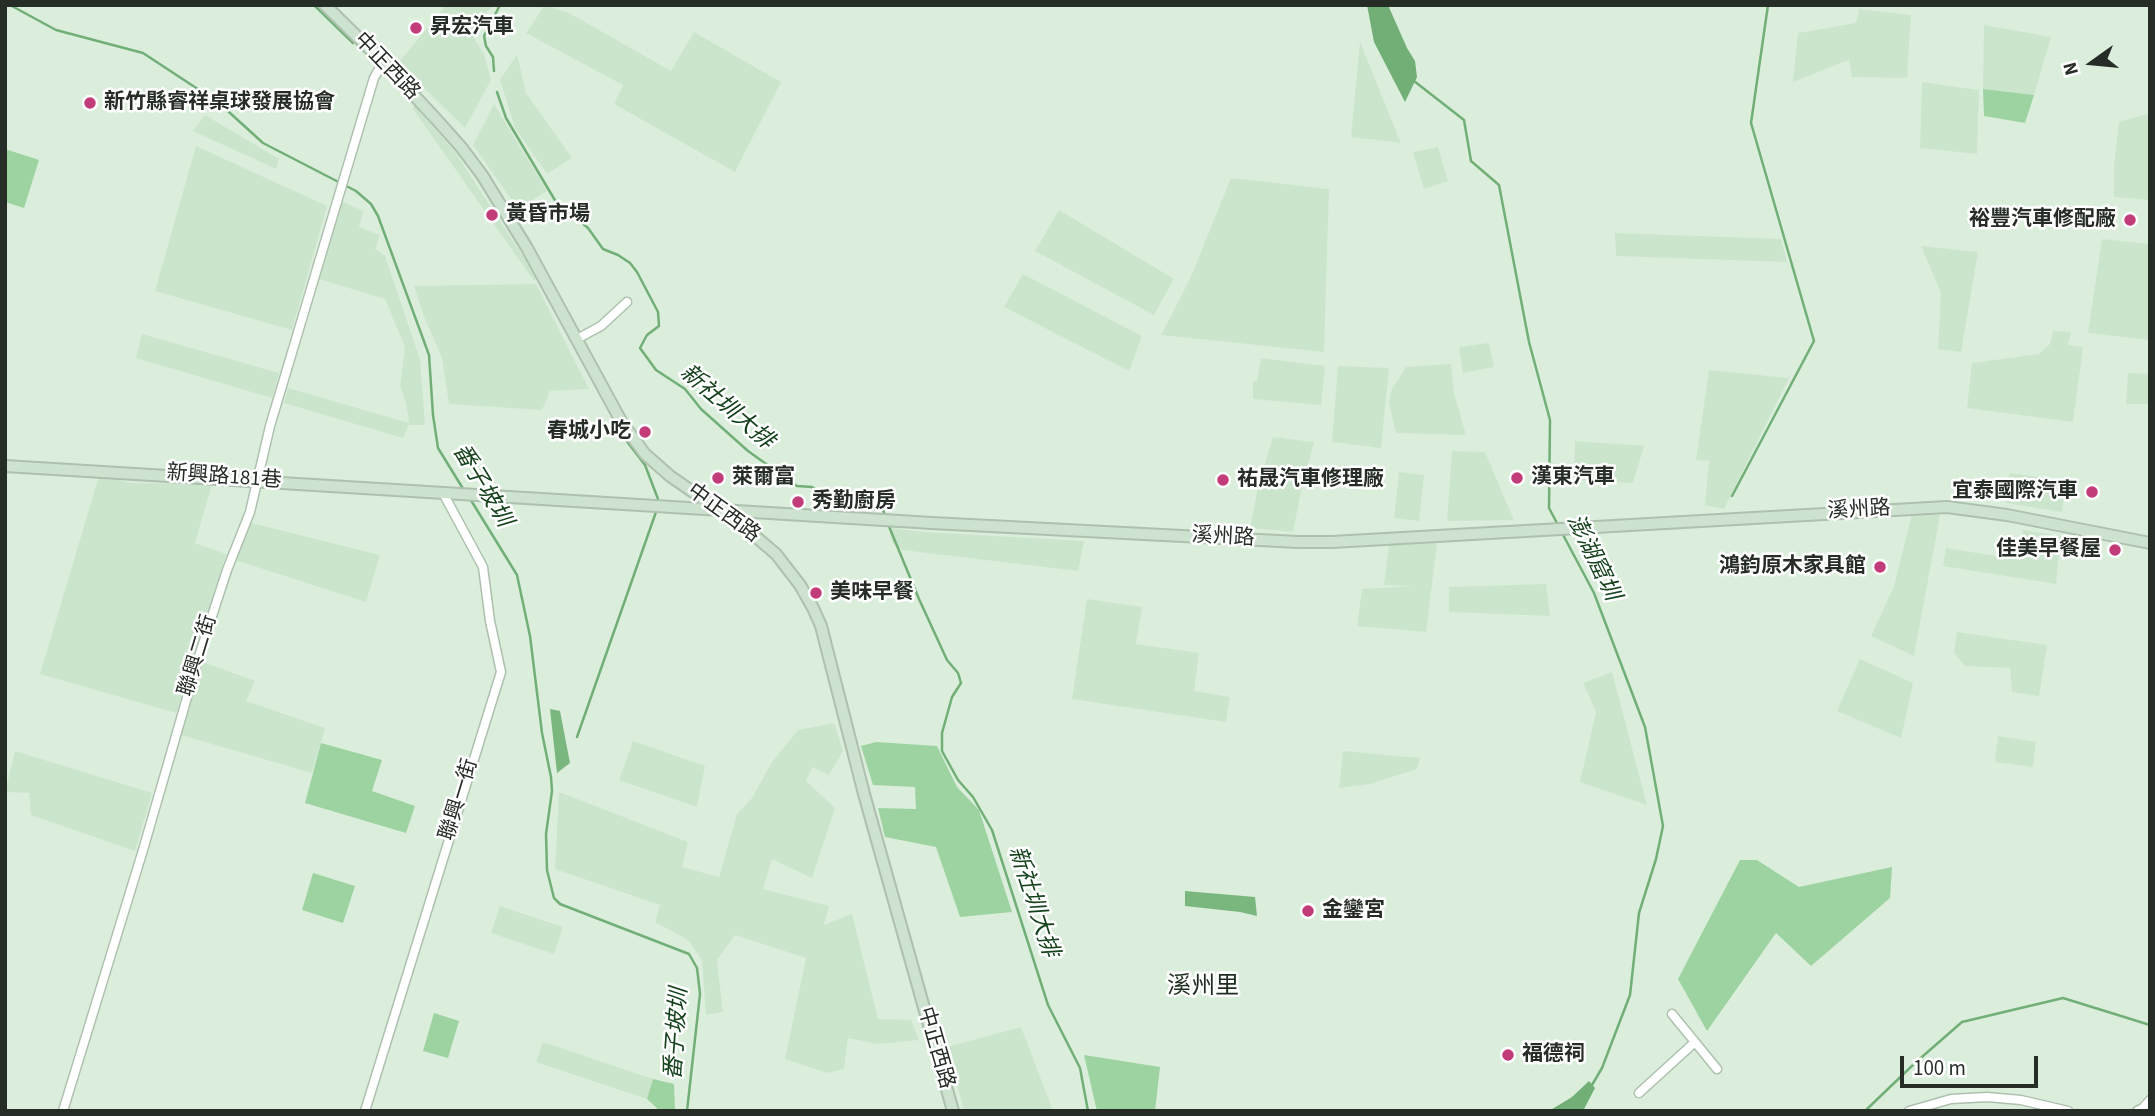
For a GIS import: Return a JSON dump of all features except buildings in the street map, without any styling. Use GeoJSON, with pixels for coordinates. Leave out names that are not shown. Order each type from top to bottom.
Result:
{"type":"FeatureCollection","features":[{"type":"Feature","properties":{"kind":"street","name":"中正西路"},"geometry":{"type":"LineString","coordinates":[[325,5],[383,62],[453,138],[482,176],[527,248],[621,421],[645,454],[670,476],[776,554],[800,585],[821,626],[867,806],[953,1111]]}},
{"type":"Feature","properties":{"kind":"street","name":"聯興二街"},"geometry":{"type":"LineString","coordinates":[[63,1111],[199,656],[227,570],[250,512],[270,426],[374,78],[383,62]]}},
{"type":"Feature","properties":{"kind":"street"},"geometry":{"type":"LineString","coordinates":[[577,339],[601,326],[627,302]]}},
{"type":"Feature","properties":{"kind":"street","name":"新興路181巷"},"geometry":{"type":"LineString","coordinates":[[5,466],[718,510]]}},
{"type":"Feature","properties":{"kind":"street","name":"聯興一街"},"geometry":{"type":"LineString","coordinates":[[365,1111],[501,671],[490,621],[483,567],[443,493]]}},
{"type":"Feature","properties":{"kind":"street","name":"溪州路"},"geometry":{"type":"LineString","coordinates":[[718,510],[1332,542],[1947,507],[2007,515],[2150,542]]}},
{"type":"Feature","properties":{"kind":"street"},"geometry":{"type":"LineString","coordinates":[[1672,1014],[1717,1069]]}},
{"type":"Feature","properties":{"kind":"street"},"geometry":{"type":"LineString","coordinates":[[1639,1093],[1695,1042]]}},
{"type":"Feature","properties":{"kind":"street"},"geometry":{"type":"LineString","coordinates":[[1909,1111],[1951,1099],[1987,1097],[2021,1100],[2068,1111]]}},
{"type":"Feature","properties":{"kind":"street"},"geometry":{"type":"LineString","coordinates":[[2137,1111],[2150,1100]]}},
{"type":"Feature","properties":{"kind":"shaded area"},"geometry":{"type":"Polygon","coordinates":[[[440,5],[493,5],[470,32],[484,54],[491,80],[465,128],[398,63],[444,8],[440,5]]]}},
{"type":"Feature","properties":{"kind":"shaded area"},"geometry":{"type":"Polygon","coordinates":[[[545,5],[569,13],[671,71],[694,32],[781,82],[735,172],[614,104],[623,85],[526,33],[545,5]]]}},
{"type":"Feature","properties":{"kind":"shaded area"},"geometry":{"type":"Polygon","coordinates":[[[1367,5],[1388,5],[1415,61],[1417,77],[1405,102],[1374,42],[1367,5]]]}},
{"type":"Feature","properties":{"kind":"shaded area"},"geometry":{"type":"Polygon","coordinates":[[[1859,9],[1911,15],[1907,78],[1852,77],[1849,60],[1793,82],[1798,33],[1856,23],[1859,9]]]}},
{"type":"Feature","properties":{"kind":"shaded area"},"geometry":{"type":"Polygon","coordinates":[[[1984,25],[2051,37],[2034,95],[1983,89],[1984,25]]]}},
{"type":"Feature","properties":{"kind":"shaded area"},"geometry":{"type":"Polygon","coordinates":[[[1360,42],[1401,143],[1351,137],[1360,42]]]}},
{"type":"Feature","properties":{"kind":"shaded area"},"geometry":{"type":"Polygon","coordinates":[[[517,54],[526,93],[572,158],[547,174],[515,128],[500,80],[517,54]]]}},
{"type":"Feature","properties":{"kind":"shaded area"},"geometry":{"type":"Polygon","coordinates":[[[1922,82],[1979,90],[1977,154],[1920,148],[1922,82]]]}},
{"type":"Feature","properties":{"kind":"shaded area"},"geometry":{"type":"Polygon","coordinates":[[[1983,89],[2034,95],[2025,123],[1984,116],[1983,89]]]}},
{"type":"Feature","properties":{"kind":"shaded area"},"geometry":{"type":"Polygon","coordinates":[[[494,104],[547,191],[518,209],[473,145],[494,104]]]}},
{"type":"Feature","properties":{"kind":"shaded area","name":"黃昏市場"},"geometry":{"type":"Polygon","coordinates":[[[414,105],[455,152],[538,279],[534,281],[413,109],[414,105]]]}},
{"type":"Feature","properties":{"kind":"shaded area"},"geometry":{"type":"Polygon","coordinates":[[[2150,113],[2150,200],[2114,197],[2114,165],[2119,122],[2150,113]]]}},
{"type":"Feature","properties":{"kind":"shaded area"},"geometry":{"type":"Polygon","coordinates":[[[205,115],[279,159],[276,169],[193,131],[205,115]]]}},
{"type":"Feature","properties":{"kind":"shaded area"},"geometry":{"type":"Polygon","coordinates":[[[196,146],[327,206],[292,330],[155,291],[196,146]]]}},
{"type":"Feature","properties":{"kind":"shaded area"},"geometry":{"type":"Polygon","coordinates":[[[1438,147],[1448,181],[1424,189],[1413,152],[1438,147]]]}},
{"type":"Feature","properties":{"kind":"shaded area"},"geometry":{"type":"Polygon","coordinates":[[[5,149],[39,160],[24,208],[5,202],[5,149]]]}},
{"type":"Feature","properties":{"kind":"shaded area"},"geometry":{"type":"Polygon","coordinates":[[[1231,178],[1329,189],[1324,352],[1161,335],[1190,279],[1231,178]]]}},
{"type":"Feature","properties":{"kind":"shaded area"},"geometry":{"type":"Polygon","coordinates":[[[341,201],[363,211],[359,227],[380,235],[375,249],[385,256],[420,359],[425,425],[409,425],[403,438],[284,403],[288,388],[409,423],[400,386],[405,347],[385,299],[319,279],[341,201]]]}},
{"type":"Feature","properties":{"kind":"shaded area"},"geometry":{"type":"Polygon","coordinates":[[[1059,210],[1174,279],[1154,315],[1035,251],[1059,210]]]}},
{"type":"Feature","properties":{"kind":"shaded area"},"geometry":{"type":"Polygon","coordinates":[[[1615,233],[1781,239],[1787,262],[1616,256],[1615,233]]]}},
{"type":"Feature","properties":{"kind":"shaded area"},"geometry":{"type":"Polygon","coordinates":[[[2102,239],[2150,244],[2150,340],[2088,333],[2102,239]]]}},
{"type":"Feature","properties":{"kind":"shaded area"},"geometry":{"type":"Polygon","coordinates":[[[1921,246],[1978,252],[1961,352],[1938,349],[1941,293],[1921,246]]]}},
{"type":"Feature","properties":{"kind":"shaded area"},"geometry":{"type":"Polygon","coordinates":[[[1023,274],[1142,336],[1129,371],[1004,307],[1023,274]]]}},
{"type":"Feature","properties":{"kind":"shaded area"},"geometry":{"type":"Polygon","coordinates":[[[536,284],[589,389],[550,391],[542,410],[449,404],[442,358],[414,286],[536,284]]]}},
{"type":"Feature","properties":{"kind":"shaded area"},"geometry":{"type":"Polygon","coordinates":[[[2053,331],[2071,332],[2068,345],[2083,347],[2073,422],[1967,408],[1972,363],[2039,354],[2050,344],[2053,331]]]}},
{"type":"Feature","properties":{"kind":"shaded area"},"geometry":{"type":"Polygon","coordinates":[[[142,334],[279,373],[272,398],[136,358],[142,334]]]}},
{"type":"Feature","properties":{"kind":"shaded area"},"geometry":{"type":"Polygon","coordinates":[[[1489,343],[1494,367],[1463,373],[1459,347],[1489,343]]]}},
{"type":"Feature","properties":{"kind":"shaded area"},"geometry":{"type":"Polygon","coordinates":[[[1261,358],[1325,366],[1321,405],[1253,399],[1253,381],[1257,381],[1261,358]]]}},
{"type":"Feature","properties":{"kind":"shaded area"},"geometry":{"type":"Polygon","coordinates":[[[1451,364],[1454,393],[1466,435],[1396,433],[1389,403],[1392,389],[1406,367],[1451,364]]]}},
{"type":"Feature","properties":{"kind":"shaded area"},"geometry":{"type":"Polygon","coordinates":[[[1338,366],[1389,368],[1381,448],[1332,442],[1338,366]]]}},
{"type":"Feature","properties":{"kind":"shaded area"},"geometry":{"type":"Polygon","coordinates":[[[1709,370],[1789,378],[1724,509],[1705,505],[1709,461],[1696,460],[1709,370]]]}},
{"type":"Feature","properties":{"kind":"shaded area"},"geometry":{"type":"Polygon","coordinates":[[[2128,373],[2150,374],[2150,404],[2126,404],[2128,373]]]}},
{"type":"Feature","properties":{"kind":"shaded area"},"geometry":{"type":"Polygon","coordinates":[[[1273,437],[1314,442],[1293,532],[1250,528],[1258,487],[1273,437]]]}},
{"type":"Feature","properties":{"kind":"shaded area"},"geometry":{"type":"Polygon","coordinates":[[[1575,441],[1644,446],[1633,483],[1574,480],[1575,441]]]}},
{"type":"Feature","properties":{"kind":"shaded area"},"geometry":{"type":"Polygon","coordinates":[[[1452,451],[1485,452],[1514,520],[1447,521],[1452,451]]]}},
{"type":"Feature","properties":{"kind":"shaded area"},"geometry":{"type":"Polygon","coordinates":[[[1399,472],[1424,475],[1419,521],[1394,518],[1399,472]]]}},
{"type":"Feature","properties":{"kind":"shaded area"},"geometry":{"type":"Polygon","coordinates":[[[2010,473],[2066,481],[2062,512],[2006,503],[2010,473]]]}},
{"type":"Feature","properties":{"kind":"shaded area"},"geometry":{"type":"Polygon","coordinates":[[[99,476],[131,483],[212,484],[195,543],[226,554],[176,713],[40,674],[99,476]]]}},
{"type":"Feature","properties":{"kind":"shaded area"},"geometry":{"type":"Polygon","coordinates":[[[1912,514],[1940,515],[1914,656],[1871,636],[1894,586],[1912,514]]]}},
{"type":"Feature","properties":{"kind":"shaded area"},"geometry":{"type":"Polygon","coordinates":[[[248,522],[380,555],[366,602],[235,560],[248,522]]]}},
{"type":"Feature","properties":{"kind":"shaded area"},"geometry":{"type":"Polygon","coordinates":[[[889,528],[1084,541],[1078,571],[902,550],[892,543],[889,528]]]}},
{"type":"Feature","properties":{"kind":"shaded area"},"geometry":{"type":"Polygon","coordinates":[[[2023,530],[2061,536],[2056,584],[1943,566],[1946,548],[2021,560],[2023,530]]]}},
{"type":"Feature","properties":{"kind":"shaded area"},"geometry":{"type":"Polygon","coordinates":[[[1437,543],[1426,632],[1357,626],[1362,589],[1412,586],[1384,585],[1389,545],[1437,543]]]}},
{"type":"Feature","properties":{"kind":"shaded area"},"geometry":{"type":"Polygon","coordinates":[[[1546,584],[1550,616],[1449,612],[1449,587],[1546,584]]]}},
{"type":"Feature","properties":{"kind":"shaded area"},"geometry":{"type":"Polygon","coordinates":[[[1087,599],[1142,607],[1136,644],[1199,653],[1194,691],[1230,697],[1226,722],[1072,699],[1087,599]]]}},
{"type":"Feature","properties":{"kind":"shaded area"},"geometry":{"type":"Polygon","coordinates":[[[1957,632],[2047,645],[2039,696],[2012,692],[2010,668],[1965,666],[1954,653],[1957,632]]]}},
{"type":"Feature","properties":{"kind":"shaded area"},"geometry":{"type":"Polygon","coordinates":[[[1860,659],[1913,683],[1901,738],[1837,711],[1860,659]]]}},
{"type":"Feature","properties":{"kind":"shaded area"},"geometry":{"type":"Polygon","coordinates":[[[203,662],[255,681],[246,701],[325,728],[312,773],[181,735],[203,662]]]}},
{"type":"Feature","properties":{"kind":"shaded area"},"geometry":{"type":"Polygon","coordinates":[[[1612,672],[1647,805],[1580,782],[1596,712],[1583,683],[1612,672]]]}},
{"type":"Feature","properties":{"kind":"shaded area"},"geometry":{"type":"Polygon","coordinates":[[[550,709],[560,711],[570,763],[557,773],[550,709]]]}},
{"type":"Feature","properties":{"kind":"shaded area"},"geometry":{"type":"Polygon","coordinates":[[[834,723],[843,751],[829,775],[812,767],[806,781],[835,808],[812,878],[772,859],[763,889],[829,906],[824,925],[852,914],[878,1019],[911,1020],[919,1040],[877,1044],[848,1038],[844,1069],[827,1073],[785,1059],[806,958],[735,935],[717,960],[723,1012],[706,1015],[702,960],[688,940],[655,922],[660,905],[555,869],[559,792],[688,842],[682,867],[719,877],[737,814],[752,798],[772,762],[798,730],[834,723]]]}},
{"type":"Feature","properties":{"kind":"shaded area"},"geometry":{"type":"Polygon","coordinates":[[[1998,736],[2036,742],[2033,767],[1995,762],[1998,736]]]}},
{"type":"Feature","properties":{"kind":"shaded area"},"geometry":{"type":"Polygon","coordinates":[[[633,741],[705,766],[697,807],[619,780],[633,741]]]}},
{"type":"Feature","properties":{"kind":"shaded area"},"geometry":{"type":"Polygon","coordinates":[[[876,742],[937,746],[957,787],[979,810],[1012,912],[960,917],[936,847],[885,837],[878,808],[916,809],[915,787],[873,785],[861,746],[876,742]]]}},
{"type":"Feature","properties":{"kind":"shaded area"},"geometry":{"type":"Polygon","coordinates":[[[321,743],[382,760],[372,791],[415,806],[406,833],[305,803],[321,743]]]}},
{"type":"Feature","properties":{"kind":"shaded area"},"geometry":{"type":"Polygon","coordinates":[[[15,751],[152,793],[135,851],[31,815],[29,793],[5,792],[15,751]]]}},
{"type":"Feature","properties":{"kind":"shaded area"},"geometry":{"type":"Polygon","coordinates":[[[1343,751],[1420,758],[1417,769],[1370,784],[1339,788],[1343,751]]]}},
{"type":"Feature","properties":{"kind":"shaded area"},"geometry":{"type":"Polygon","coordinates":[[[1740,860],[1757,860],[1799,887],[1892,867],[1890,898],[1811,966],[1776,933],[1707,1031],[1678,979],[1740,860]]]}},
{"type":"Feature","properties":{"kind":"shaded area"},"geometry":{"type":"Polygon","coordinates":[[[313,873],[355,886],[343,923],[302,910],[313,873]]]}},
{"type":"Feature","properties":{"kind":"shaded area"},"geometry":{"type":"Polygon","coordinates":[[[1185,891],[1255,897],[1257,916],[1185,906],[1185,891]]]}},
{"type":"Feature","properties":{"kind":"shaded area"},"geometry":{"type":"Polygon","coordinates":[[[500,906],[563,927],[554,954],[491,933],[500,906]]]}},
{"type":"Feature","properties":{"kind":"shaded area"},"geometry":{"type":"Polygon","coordinates":[[[434,1013],[459,1021],[448,1058],[423,1051],[434,1013]]]}},
{"type":"Feature","properties":{"kind":"shaded area"},"geometry":{"type":"Polygon","coordinates":[[[1021,1027],[1053,1111],[964,1111],[947,1047],[1021,1027]]]}},
{"type":"Feature","properties":{"kind":"shaded area"},"geometry":{"type":"Polygon","coordinates":[[[543,1042],[653,1079],[647,1099],[536,1062],[543,1042]]]}},
{"type":"Feature","properties":{"kind":"shaded area"},"geometry":{"type":"Polygon","coordinates":[[[1084,1055],[1160,1067],[1155,1111],[1097,1111],[1084,1055]]]}},
{"type":"Feature","properties":{"kind":"shaded area"},"geometry":{"type":"Polygon","coordinates":[[[653,1079],[674,1084],[675,1111],[660,1111],[647,1099],[653,1079]]]}},
{"type":"Feature","properties":{"kind":"shaded area"},"geometry":{"type":"Polygon","coordinates":[[[1589,1081],[1595,1088],[1583,1111],[1549,1111],[1572,1097],[1589,1081]]]}},
{"type":"Feature","properties":{"kind":"waterway","name":"番子坡圳"},"geometry":{"type":"LineString","coordinates":[[10,5],[56,30],[143,53],[219,103],[263,143],[356,191],[371,204],[378,216],[429,355],[438,448],[465,492]]}},
{"type":"Feature","properties":{"kind":"waterway"},"geometry":{"type":"LineString","coordinates":[[314,5],[353,43]]}},
{"type":"Feature","properties":{"kind":"waterway","name":"新社圳大排"},"geometry":{"type":"LineString","coordinates":[[494,71],[493,57],[486,46],[484,36],[500,5]]}},
{"type":"Feature","properties":{"kind":"waterway"},"geometry":{"type":"LineString","coordinates":[[1732,496],[1814,341],[1751,123],[1768,5]]}},
{"type":"Feature","properties":{"kind":"waterway","name":"澎湖窟圳"},"geometry":{"type":"LineString","coordinates":[[1414,81],[1464,120],[1471,161],[1499,185],[1529,342],[1550,420],[1549,508],[1558,525]]}},
{"type":"Feature","properties":{"kind":"waterway","name":"新社圳大排"},"geometry":{"type":"LineString","coordinates":[[497,92],[506,118],[556,202],[588,228],[603,249],[630,263],[637,272],[658,312],[659,326],[647,335],[640,348],[656,370],[685,389],[701,409],[748,451],[797,486],[812,487],[843,504],[883,510],[885,515]]}},
{"type":"Feature","properties":{"kind":"waterway"},"geometry":{"type":"LineString","coordinates":[[616,427],[645,465],[658,499]]}},
{"type":"Feature","properties":{"kind":"waterway","name":"番子坡圳"},"geometry":{"type":"LineString","coordinates":[[469,497],[517,575],[530,636],[542,733],[551,777],[552,791],[546,834],[547,870],[554,898],[560,904],[689,954],[697,968],[700,994],[687,1111]]}},
{"type":"Feature","properties":{"kind":"waterway"},"geometry":{"type":"LineString","coordinates":[[577,737],[656,512]]}},
{"type":"Feature","properties":{"kind":"waterway","name":"新社圳大排"},"geometry":{"type":"LineString","coordinates":[[888,524],[947,660],[958,673],[961,683],[952,697],[942,733],[942,751],[992,830],[1048,1005],[1080,1068],[1088,1111]]}},
{"type":"Feature","properties":{"kind":"waterway","name":"澎湖窟圳"},"geometry":{"type":"LineString","coordinates":[[1561,531],[1594,593],[1645,727],[1663,826],[1639,913],[1630,995],[1602,1068],[1592,1085]]}},
{"type":"Feature","properties":{"kind":"waterway"},"geometry":{"type":"LineString","coordinates":[[1865,1111],[1962,1022],[2063,998],[2150,1025]]}},
{"type":"Feature","properties":{"kind":"place","name":"昇宏汽車"},"geometry":{"type":"Point","coordinates":[416,28]}},
{"type":"Feature","properties":{"kind":"place","name":"新竹縣睿祥桌球發展協會"},"geometry":{"type":"Point","coordinates":[90,103]}},
{"type":"Feature","properties":{"kind":"place","name":"黃昏市場"},"geometry":{"type":"Point","coordinates":[492,215]}},
{"type":"Feature","properties":{"kind":"place","name":"裕豐汽車修配廠"},"geometry":{"type":"Point","coordinates":[2130,220]}},
{"type":"Feature","properties":{"kind":"place","name":"春城小吃"},"geometry":{"type":"Point","coordinates":[645,432]}},
{"type":"Feature","properties":{"kind":"place","name":"萊爾富"},"geometry":{"type":"Point","coordinates":[718,478]}},
{"type":"Feature","properties":{"kind":"place","name":"漢東汽車"},"geometry":{"type":"Point","coordinates":[1517,478]}},
{"type":"Feature","properties":{"kind":"place","name":"祐晟汽車修理廠"},"geometry":{"type":"Point","coordinates":[1223,480]}},
{"type":"Feature","properties":{"kind":"place","name":"宜泰國際汽車"},"geometry":{"type":"Point","coordinates":[2092,492]}},
{"type":"Feature","properties":{"kind":"place","name":"秀勤廚房"},"geometry":{"type":"Point","coordinates":[798,502]}},
{"type":"Feature","properties":{"kind":"place","name":"佳美早餐屋"},"geometry":{"type":"Point","coordinates":[2115,550]}},
{"type":"Feature","properties":{"kind":"place","name":"鴻鈞原木家具館"},"geometry":{"type":"Point","coordinates":[1880,567]}},
{"type":"Feature","properties":{"kind":"place","name":"美味早餐"},"geometry":{"type":"Point","coordinates":[816,593]}},
{"type":"Feature","properties":{"kind":"place","name":"金鑾宮"},"geometry":{"type":"Point","coordinates":[1308,911]}},
{"type":"Feature","properties":{"kind":"place","name":"福德祠"},"geometry":{"type":"Point","coordinates":[1508,1055]}},
{"type":"Feature","properties":{"kind":"district","name":"溪州里"},"geometry":{"type":"Point","coordinates":[1203,988]}}]}
